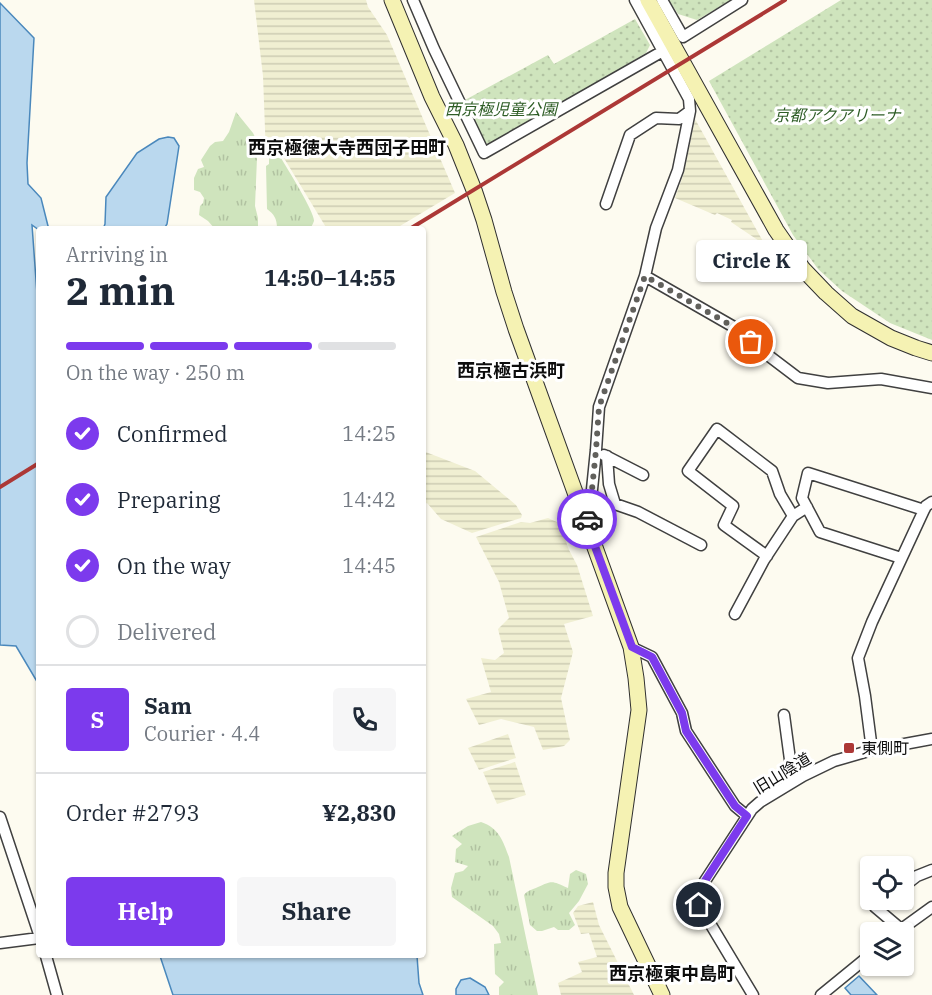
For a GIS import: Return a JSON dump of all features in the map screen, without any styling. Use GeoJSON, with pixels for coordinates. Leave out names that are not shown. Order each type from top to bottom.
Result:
{"type":"FeatureCollection","features":[{"type":"Feature","properties":{"kind":"street"},"geometry":{"type":"LineString","coordinates":[[392,0],[474,190],[516,329],[632,647],[639,710],[616,873],[616,887],[620,907],[662,995]]}},
{"type":"Feature","properties":{"kind":"street"},"geometry":{"type":"LineString","coordinates":[[413,0],[484,153],[663,51]]}},
{"type":"Feature","properties":{"kind":"street"},"geometry":{"type":"LineString","coordinates":[[586,522],[590,509],[599,407],[645,276],[656,228],[678,170],[690,111],[689,99],[635,0]]}},
{"type":"Feature","properties":{"kind":"street"},"geometry":{"type":"LineString","coordinates":[[648,0],[776,230],[803,270],[852,316],[891,338],[932,353]]}},
{"type":"Feature","properties":{"kind":"street"},"geometry":{"type":"LineString","coordinates":[[662,0],[683,37],[742,0]]}},
{"type":"Feature","properties":{"kind":"street"},"geometry":{"type":"LineString","coordinates":[[606,204],[630,135],[656,118],[679,119],[690,111]]}},
{"type":"Feature","properties":{"kind":"street"},"geometry":{"type":"LineString","coordinates":[[645,276],[734,327],[798,378],[828,383],[880,379],[932,388]]}},
{"type":"Feature","properties":{"kind":"street"},"geometry":{"type":"LineString","coordinates":[[767,556],[724,525],[734,506],[688,471],[717,429],[772,471],[780,494],[793,516]]}},
{"type":"Feature","properties":{"kind":"street"},"geometry":{"type":"LineString","coordinates":[[596,450],[643,475]]}},
{"type":"Feature","properties":{"kind":"street"},"geometry":{"type":"LineString","coordinates":[[608,456],[609,484],[615,504],[638,512],[701,545]]}},
{"type":"Feature","properties":{"kind":"street"},"geometry":{"type":"LineString","coordinates":[[873,750],[858,658],[901,558],[928,506],[808,473],[802,498],[820,532],[901,558]]}},
{"type":"Feature","properties":{"kind":"street"},"geometry":{"type":"LineString","coordinates":[[735,614],[767,556],[793,516],[807,507]]}},
{"type":"Feature","properties":{"kind":"street"},"geometry":{"type":"LineString","coordinates":[[632,647],[652,657],[682,713],[686,731],[735,806],[747,816]]}},
{"type":"Feature","properties":{"kind":"street"},"geometry":{"type":"LineString","coordinates":[[784,715],[793,782]]}},
{"type":"Feature","properties":{"kind":"street","name":"旧山陰道"},"geometry":{"type":"LineString","coordinates":[[753,995],[699,905],[698,897],[703,884],[747,816],[760,802],[834,760],[873,750],[932,740]]}},
{"type":"Feature","properties":{"kind":"street"},"geometry":{"type":"LineString","coordinates":[[0,817],[36,926]]}},
{"type":"Feature","properties":{"kind":"street"},"geometry":{"type":"LineString","coordinates":[[0,838],[9,846]]}},
{"type":"Feature","properties":{"kind":"street"},"geometry":{"type":"LineString","coordinates":[[914,878],[932,870]]}},
{"type":"Feature","properties":{"kind":"street"},"geometry":{"type":"LineString","coordinates":[[911,922],[932,907]]}},
{"type":"Feature","properties":{"kind":"street"},"geometry":{"type":"LineString","coordinates":[[878,910],[889,922]]}},
{"type":"Feature","properties":{"kind":"street"},"geometry":{"type":"LineString","coordinates":[[0,944],[36,937]]}},
{"type":"Feature","properties":{"kind":"street"},"geometry":{"type":"LineString","coordinates":[[46,958],[57,995]]}},
{"type":"Feature","properties":{"kind":"street"},"geometry":{"type":"LineString","coordinates":[[821,995],[860,962]]}},
{"type":"Feature","properties":{"kind":"green space"},"geometry":{"type":"Polygon","coordinates":[[[254,0],[366,0],[368,7],[387,35],[455,193],[400,226],[325,226],[279,150],[266,156],[263,76],[254,0]]]}},
{"type":"Feature","properties":{"kind":"green space"},"geometry":{"type":"Polygon","coordinates":[[[669,0],[731,0],[697,20],[678,14],[669,0]]]}},
{"type":"Feature","properties":{"kind":"green space","name":"京都アクアリーナ"},"geometry":{"type":"Polygon","coordinates":[[[841,0],[932,0],[932,340],[890,323],[842,291],[818,269],[793,235],[709,81],[841,0]]]}},
{"type":"Feature","properties":{"kind":"green space","name":"西京極児童公園"},"geometry":{"type":"Polygon","coordinates":[[[635,19],[650,45],[646,53],[492,144],[485,143],[465,100],[548,55],[554,64],[635,19]]]}},
{"type":"Feature","properties":{"kind":"green space"},"geometry":{"type":"Polygon","coordinates":[[[236,112],[256,139],[255,206],[258,226],[212,226],[199,215],[204,198],[200,192],[194,190],[194,178],[198,169],[204,167],[201,160],[210,146],[215,142],[223,141],[236,112]]]}},
{"type":"Feature","properties":{"kind":"green space"},"geometry":{"type":"Polygon","coordinates":[[[695,119],[765,245],[731,222],[732,220],[675,198],[684,173],[695,119]]]}},
{"type":"Feature","properties":{"kind":"green space"},"geometry":{"type":"Polygon","coordinates":[[[269,158],[281,158],[306,200],[313,216],[312,226],[277,226],[276,219],[267,209],[266,166],[269,164],[269,158]]]}},
{"type":"Feature","properties":{"kind":"green space"},"geometry":{"type":"Polygon","coordinates":[[[426,452],[475,471],[516,505],[522,515],[521,518],[472,533],[441,519],[427,503],[426,452]]]}},
{"type":"Feature","properties":{"kind":"green space"},"geometry":{"type":"Polygon","coordinates":[[[548,518],[559,523],[577,565],[593,616],[564,624],[573,652],[561,698],[570,740],[564,746],[543,750],[534,727],[501,719],[479,725],[466,699],[491,692],[481,658],[495,660],[504,653],[498,629],[509,618],[499,582],[476,537],[521,522],[530,523],[548,518]]]}},
{"type":"Feature","properties":{"kind":"green space"},"geometry":{"type":"Polygon","coordinates":[[[508,734],[516,758],[479,770],[468,748],[508,734]]]}},
{"type":"Feature","properties":{"kind":"green space"},"geometry":{"type":"Polygon","coordinates":[[[515,762],[526,795],[497,804],[483,772],[515,762]]]}},
{"type":"Feature","properties":{"kind":"green space"},"geometry":{"type":"Polygon","coordinates":[[[481,822],[496,831],[509,857],[538,995],[499,995],[499,987],[504,982],[495,974],[494,944],[501,943],[499,934],[493,926],[452,897],[451,888],[455,873],[463,871],[468,866],[455,862],[456,849],[462,844],[452,836],[468,826],[481,822]]]}},
{"type":"Feature","properties":{"kind":"green space"},"geometry":{"type":"Polygon","coordinates":[[[576,870],[586,874],[588,884],[569,913],[575,925],[569,930],[558,930],[554,927],[537,931],[530,925],[524,895],[550,882],[568,888],[570,874],[576,870]]]}},
{"type":"Feature","properties":{"kind":"green space"},"geometry":{"type":"Polygon","coordinates":[[[593,902],[599,925],[634,995],[561,995],[558,983],[582,972],[578,962],[597,957],[589,933],[581,934],[573,913],[578,906],[593,902]]]}},
{"type":"Feature","properties":{"kind":"water"},"geometry":{"type":"Polygon","coordinates":[[[0,3],[34,38],[27,163],[28,184],[41,198],[48,226],[36,226],[36,228],[32,225],[36,280],[36,680],[16,646],[0,645],[0,3]]]}},
{"type":"Feature","properties":{"kind":"water"},"geometry":{"type":"Polygon","coordinates":[[[174,138],[179,146],[166,226],[104,226],[106,197],[137,153],[159,139],[174,138]]]}},
{"type":"Feature","properties":{"kind":"water"},"geometry":{"type":"Polygon","coordinates":[[[161,958],[417,958],[419,983],[423,995],[173,995],[161,958]]]}},
{"type":"Feature","properties":{"kind":"water"},"geometry":{"type":"Polygon","coordinates":[[[859,976],[877,995],[851,995],[845,988],[859,976]]]}},
{"type":"Feature","properties":{"kind":"water"},"geometry":{"type":"Polygon","coordinates":[[[470,978],[485,987],[489,995],[456,995],[456,989],[461,980],[470,978]]]}},
{"type":"Feature","properties":{"kind":"railway"},"geometry":{"type":"LineString","coordinates":[[415,226],[785,0]]}},
{"type":"Feature","properties":{"kind":"railway"},"geometry":{"type":"LineString","coordinates":[[0,487],[36,465]]}},
{"type":"Feature","properties":{"kind":"way so far"},"geometry":{"type":"LineString","coordinates":[[587,519],[590,509],[599,407],[645,276],[734,327],[751,342]]}},
{"type":"Feature","properties":{"kind":"place","name":"Circle K"},"geometry":{"type":"Point","coordinates":[751,342]}},
{"type":"Feature","properties":{"kind":"place","name":"東側町"},"geometry":{"type":"Point","coordinates":[849,748]}},
{"type":"Feature","properties":{"kind":"district","name":"西京極徳大寺西団子田町"},"geometry":{"type":"Point","coordinates":[347,147]}},
{"type":"Feature","properties":{"kind":"district","name":"西京極古浜町"},"geometry":{"type":"Point","coordinates":[511,370]}},
{"type":"Feature","properties":{"kind":"district","name":"西京極東中島町"},"geometry":{"type":"Point","coordinates":[672,973]}},
{"type":"Feature","properties":{"kind":"route"},"geometry":{"type":"LineString","coordinates":[[587,519],[586,522],[632,647],[652,657],[682,713],[686,731],[735,806],[747,816],[703,884],[698,897],[699,905]]}}]}
